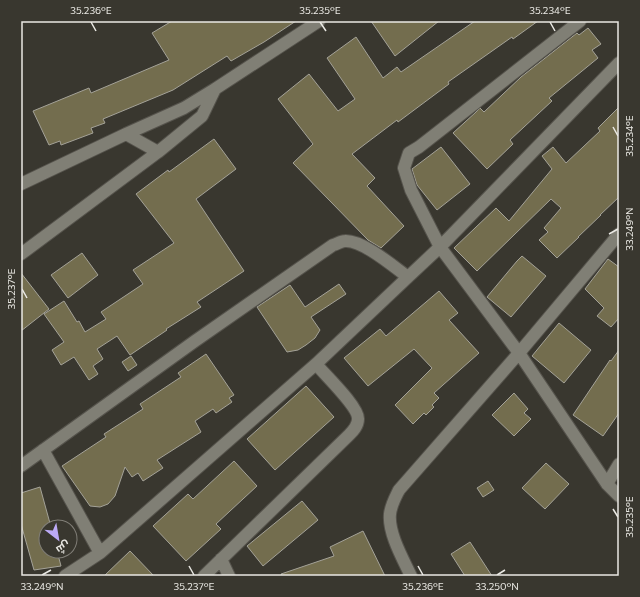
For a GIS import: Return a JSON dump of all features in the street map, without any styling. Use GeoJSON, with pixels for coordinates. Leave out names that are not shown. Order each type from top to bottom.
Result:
{"type":"FeatureCollection","features":[{"type":"Feature","properties":{"kind":"street"},"geometry":{"type":"LineString","coordinates":[[21,184],[184,108],[319,21]]}},
{"type":"Feature","properties":{"kind":"street"},"geometry":{"type":"LineString","coordinates":[[580,21],[419,147],[409,153],[404,168],[411,190],[440,247],[519,353],[607,484],[619,496]]}},
{"type":"Feature","properties":{"kind":"street"},"geometry":{"type":"LineString","coordinates":[[65,576],[100,554],[316,364],[440,247],[619,63]]}},
{"type":"Feature","properties":{"kind":"street"},"geometry":{"type":"LineString","coordinates":[[21,254],[158,152],[202,116],[215,89]]}},
{"type":"Feature","properties":{"kind":"street"},"geometry":{"type":"LineString","coordinates":[[126,134],[158,152]]}},
{"type":"Feature","properties":{"kind":"street"},"geometry":{"type":"LineString","coordinates":[[411,576],[391,528],[390,515],[392,503],[399,490],[519,353],[619,234]]}},
{"type":"Feature","properties":{"kind":"street"},"geometry":{"type":"LineString","coordinates":[[21,466],[195,341],[333,245],[344,241],[354,242],[364,246],[408,277]]}},
{"type":"Feature","properties":{"kind":"street"},"geometry":{"type":"LineString","coordinates":[[204,576],[356,428],[358,418],[354,408],[316,364]]}},
{"type":"Feature","properties":{"kind":"street"},"geometry":{"type":"LineString","coordinates":[[43,450],[100,554]]}},
{"type":"Feature","properties":{"kind":"street"},"geometry":{"type":"LineString","coordinates":[[607,484],[619,464]]}},
{"type":"Feature","properties":{"kind":"street"},"geometry":{"type":"LineString","coordinates":[[222,559],[229,576]]}},
{"type":"Feature","properties":{"kind":"building"},"geometry":{"type":"Polygon","coordinates":[[[172,21],[296,21],[231,61],[227,56],[173,90],[103,119],[105,123],[91,128],[93,133],[61,145],[60,141],[49,145],[33,111],[89,88],[91,93],[169,60],[152,33],[172,21]]]}},
{"type":"Feature","properties":{"kind":"building"},"geometry":{"type":"Polygon","coordinates":[[[371,21],[439,21],[395,56],[371,21]]]}},
{"type":"Feature","properties":{"kind":"building"},"geometry":{"type":"Polygon","coordinates":[[[475,21],[538,21],[513,39],[512,37],[448,82],[449,84],[398,122],[397,120],[352,154],[375,178],[367,186],[404,226],[381,248],[368,240],[293,163],[313,144],[278,99],[309,74],[338,111],[355,99],[327,58],[356,37],[383,78],[397,67],[401,72],[475,21]]]}},
{"type":"Feature","properties":{"kind":"building"},"geometry":{"type":"Polygon","coordinates":[[[588,28],[601,44],[592,50],[598,58],[549,98],[552,101],[510,140],[513,144],[487,169],[453,133],[480,108],[484,112],[521,77],[577,33],[579,35],[588,28]]]}},
{"type":"Feature","properties":{"kind":"building"},"geometry":{"type":"Polygon","coordinates":[[[619,107],[619,197],[557,258],[539,240],[548,232],[544,228],[561,208],[551,199],[477,271],[454,248],[496,208],[509,221],[552,169],[542,156],[553,147],[566,163],[600,131],[598,128],[619,107]]]}},
{"type":"Feature","properties":{"kind":"building"},"geometry":{"type":"Polygon","coordinates":[[[214,139],[236,169],[196,199],[244,271],[197,302],[201,307],[166,329],[167,330],[130,355],[117,336],[97,349],[103,359],[93,366],[98,374],[89,380],[74,357],[61,365],[52,350],[64,342],[44,314],[64,301],[77,322],[79,321],[85,332],[106,319],[101,312],[143,284],[133,270],[174,243],[136,194],[214,139]]]}},
{"type":"Feature","properties":{"kind":"building"},"geometry":{"type":"Polygon","coordinates":[[[441,147],[470,184],[437,210],[417,185],[412,169],[441,147]]]}},
{"type":"Feature","properties":{"kind":"building"},"geometry":{"type":"Polygon","coordinates":[[[82,253],[98,275],[68,298],[51,275],[82,253]]]}},
{"type":"Feature","properties":{"kind":"building"},"geometry":{"type":"Polygon","coordinates":[[[522,256],[546,276],[511,317],[487,297],[522,256]]]}},
{"type":"Feature","properties":{"kind":"building"},"geometry":{"type":"Polygon","coordinates":[[[608,259],[619,267],[619,318],[611,327],[597,316],[604,308],[585,289],[608,259]]]}},
{"type":"Feature","properties":{"kind":"building"},"geometry":{"type":"Polygon","coordinates":[[[21,273],[49,309],[21,331],[21,273]]]}},
{"type":"Feature","properties":{"kind":"building"},"geometry":{"type":"Polygon","coordinates":[[[339,284],[346,294],[311,317],[320,330],[315,338],[298,350],[287,352],[257,307],[290,285],[305,307],[339,284]]]}},
{"type":"Feature","properties":{"kind":"building"},"geometry":{"type":"Polygon","coordinates":[[[439,291],[458,313],[449,320],[479,353],[434,393],[439,398],[432,405],[434,407],[426,415],[424,413],[413,424],[395,405],[432,368],[414,349],[368,386],[344,358],[380,329],[386,336],[439,291]]]}},
{"type":"Feature","properties":{"kind":"building"},"geometry":{"type":"Polygon","coordinates":[[[559,323],[591,350],[564,383],[532,356],[559,323]]]}},
{"type":"Feature","properties":{"kind":"building"},"geometry":{"type":"Polygon","coordinates":[[[619,350],[619,413],[603,436],[573,415],[610,360],[611,361],[619,350]]]}},
{"type":"Feature","properties":{"kind":"building"},"geometry":{"type":"Polygon","coordinates":[[[206,354],[234,395],[229,398],[232,402],[216,413],[213,409],[195,421],[201,432],[157,460],[163,468],[143,481],[138,473],[132,477],[125,467],[115,496],[108,504],[100,507],[90,506],[62,466],[106,437],[104,434],[143,409],[140,404],[181,377],[178,373],[206,354]]]}},
{"type":"Feature","properties":{"kind":"building"},"geometry":{"type":"Polygon","coordinates":[[[131,356],[137,365],[128,371],[122,362],[131,356]]]}},
{"type":"Feature","properties":{"kind":"building"},"geometry":{"type":"Polygon","coordinates":[[[306,386],[334,417],[275,470],[247,439],[306,386]]]}},
{"type":"Feature","properties":{"kind":"building"},"geometry":{"type":"Polygon","coordinates":[[[514,393],[528,409],[524,413],[531,419],[514,436],[492,415],[514,393]]]}},
{"type":"Feature","properties":{"kind":"building"},"geometry":{"type":"Polygon","coordinates":[[[234,461],[257,486],[216,524],[221,529],[186,561],[153,526],[188,494],[193,499],[234,461]]]}},
{"type":"Feature","properties":{"kind":"building"},"geometry":{"type":"Polygon","coordinates":[[[546,463],[569,484],[545,509],[522,488],[546,463]]]}},
{"type":"Feature","properties":{"kind":"building"},"geometry":{"type":"Polygon","coordinates":[[[488,481],[494,490],[483,497],[477,488],[488,481]]]}},
{"type":"Feature","properties":{"kind":"building"},"geometry":{"type":"Polygon","coordinates":[[[40,487],[49,519],[38,519],[38,559],[59,559],[61,566],[34,570],[21,524],[21,493],[40,487]]]}},
{"type":"Feature","properties":{"kind":"building"},"geometry":{"type":"Polygon","coordinates":[[[302,501],[318,520],[263,566],[247,546],[302,501]]]}},
{"type":"Feature","properties":{"kind":"building"},"geometry":{"type":"Polygon","coordinates":[[[363,531],[385,576],[282,576],[281,574],[334,556],[330,547],[363,531]]]}},
{"type":"Feature","properties":{"kind":"building"},"geometry":{"type":"Polygon","coordinates":[[[470,542],[492,576],[465,576],[451,554],[470,542]]]}},
{"type":"Feature","properties":{"kind":"building"},"geometry":{"type":"Polygon","coordinates":[[[130,551],[154,576],[104,576],[130,551]]]}}]}
